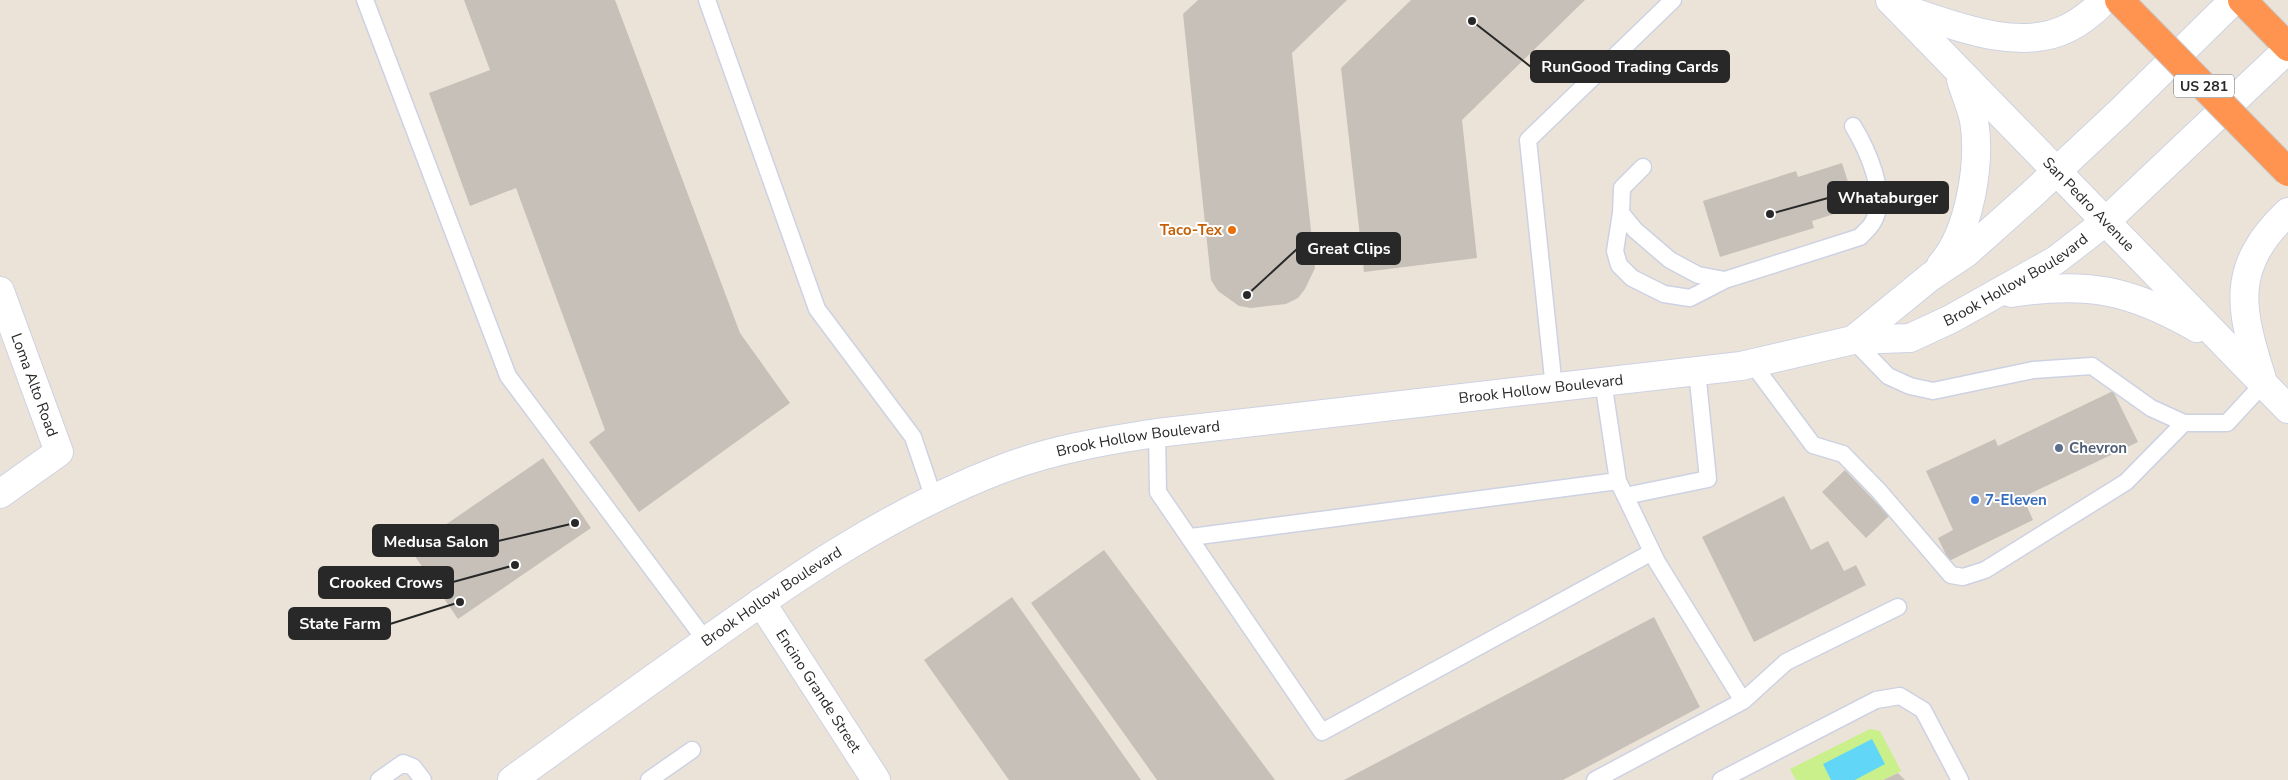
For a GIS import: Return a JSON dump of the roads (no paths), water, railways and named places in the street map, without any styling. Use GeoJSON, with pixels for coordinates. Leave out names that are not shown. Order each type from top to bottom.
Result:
{"type":"FeatureCollection","features":[{"type":"Feature","properties":{"kind":"highway","name":"US 281"},"geometry":{"type":"LineString","coordinates":[[2120,0],[2288,172]]}},
{"type":"Feature","properties":{"kind":"highway"},"geometry":{"type":"LineString","coordinates":[[2242,0],[2288,48]]}},
{"type":"Feature","properties":{"kind":"street"},"geometry":{"type":"LineString","coordinates":[[1893,4],[1988,34],[2026,37],[2041,36],[2067,29],[2094,11],[2105,0]]}},
{"type":"Feature","properties":{"kind":"street","name":"Brook Hollow Boulevard"},"geometry":{"type":"LineString","coordinates":[[1853,340],[1930,277],[1966,253],[2056,172],[2234,0]]}},
{"type":"Feature","properties":{"kind":"street","name":"San Pedro Avenue"},"geometry":{"type":"LineString","coordinates":[[1893,4],[2288,409]]}},
{"type":"Feature","properties":{"kind":"street","name":"Brook Hollow Boulevard"},"geometry":{"type":"LineString","coordinates":[[512,780],[761,602],[854,541],[934,499],[1000,470],[1084,444],[1157,433],[1697,371],[1752,363],[1853,340],[1910,338],[1951,319],[2056,260],[2105,222],[2288,48]]}},
{"type":"Feature","properties":{"kind":"street"},"geometry":{"type":"LineString","coordinates":[[1930,277],[1946,260],[1954,246],[1970,202],[1975,172],[1976,144],[1974,120],[1958,72]]}},
{"type":"Feature","properties":{"kind":"street"},"geometry":{"type":"LineString","coordinates":[[2263,384],[2246,324],[2244,286],[2255,253],[2272,229],[2288,212]]}},
{"type":"Feature","properties":{"kind":"street"},"geometry":{"type":"LineString","coordinates":[[1995,295],[2046,287],[2098,289],[2139,300],[2171,313],[2225,345]]}},
{"type":"Feature","properties":{"kind":"street","name":"Loma Alto Road"},"geometry":{"type":"LineString","coordinates":[[0,291],[59,452],[0,494]]}},
{"type":"Feature","properties":{"kind":"street","name":"Encino Grande Street"},"geometry":{"type":"LineString","coordinates":[[761,602],[876,780]]}},
{"type":"Feature","properties":{"kind":"lane"},"geometry":{"type":"LineString","coordinates":[[365,0],[508,376],[706,641]]}},
{"type":"Feature","properties":{"kind":"lane"},"geometry":{"type":"LineString","coordinates":[[707,0],[817,309],[913,437],[934,499]]}},
{"type":"Feature","properties":{"kind":"lane"},"geometry":{"type":"LineString","coordinates":[[1554,388],[1528,140],[1673,0]]}},
{"type":"Feature","properties":{"kind":"lane"},"geometry":{"type":"LineString","coordinates":[[1643,167],[1622,188],[1621,213],[1615,251],[1619,265],[1632,278],[1664,294],[1690,298],[1725,280],[1860,237],[1874,222],[1879,202],[1867,150],[1853,126]]}},
{"type":"Feature","properties":{"kind":"lane"},"geometry":{"type":"LineString","coordinates":[[1621,213],[1635,230],[1670,260],[1698,275],[1725,280]]}},
{"type":"Feature","properties":{"kind":"lane"},"geometry":{"type":"LineString","coordinates":[[1853,340],[1888,376],[1910,386],[1933,391],[2033,370],[2092,366],[2151,408],[2184,423],[2227,423],[2263,384]]}},
{"type":"Feature","properties":{"kind":"lane"},"geometry":{"type":"LineString","coordinates":[[1752,363],[1813,445],[1843,454],[1880,491],[1951,575],[1963,577],[1985,570],[2126,482],[2184,423]]}},
{"type":"Feature","properties":{"kind":"lane"},"geometry":{"type":"LineString","coordinates":[[1191,537],[1708,479],[1697,371]]}},
{"type":"Feature","properties":{"kind":"lane"},"geometry":{"type":"LineString","coordinates":[[1603,381],[1621,488],[1652,552],[1743,701]]}},
{"type":"Feature","properties":{"kind":"lane"},"geometry":{"type":"LineString","coordinates":[[1157,433],[1158,492],[1191,537],[1322,732],[1652,552]]}},
{"type":"Feature","properties":{"kind":"lane"},"geometry":{"type":"LineString","coordinates":[[1595,780],[1743,701],[1786,662],[1898,607]]}},
{"type":"Feature","properties":{"kind":"lane"},"geometry":{"type":"LineString","coordinates":[[1721,780],[1876,700],[1900,696],[1923,710],[1960,780]]}},
{"type":"Feature","properties":{"kind":"lane"},"geometry":{"type":"LineString","coordinates":[[649,780],[692,750]]}},
{"type":"Feature","properties":{"kind":"lane"},"geometry":{"type":"LineString","coordinates":[[379,780],[404,763],[413,767],[423,780]]}},
{"type":"Feature","properties":{"kind":"water"},"geometry":{"type":"Polygon","coordinates":[[[1872,739],[1885,764],[1855,780],[1831,780],[1823,764],[1872,739]]]}},
{"type":"Feature","properties":{"kind":"place","name":"RunGood Trading Cards"},"geometry":{"type":"Point","coordinates":[1472,21]}},
{"type":"Feature","properties":{"kind":"place","name":"Whataburger"},"geometry":{"type":"Point","coordinates":[1770,214]}},
{"type":"Feature","properties":{"kind":"place","name":"Taco-Tex"},"geometry":{"type":"Point","coordinates":[1232,230]}},
{"type":"Feature","properties":{"kind":"place","name":"Great Clips"},"geometry":{"type":"Point","coordinates":[1247,295]}},
{"type":"Feature","properties":{"kind":"place","name":"Chevron"},"geometry":{"type":"Point","coordinates":[2059,448]}},
{"type":"Feature","properties":{"kind":"place","name":"7-Eleven"},"geometry":{"type":"Point","coordinates":[1975,500]}},
{"type":"Feature","properties":{"kind":"place","name":"Medusa Salon"},"geometry":{"type":"Point","coordinates":[575,523]}},
{"type":"Feature","properties":{"kind":"place","name":"Crooked Crows"},"geometry":{"type":"Point","coordinates":[515,565]}},
{"type":"Feature","properties":{"kind":"place","name":"State Farm"},"geometry":{"type":"Point","coordinates":[460,602]}}]}
